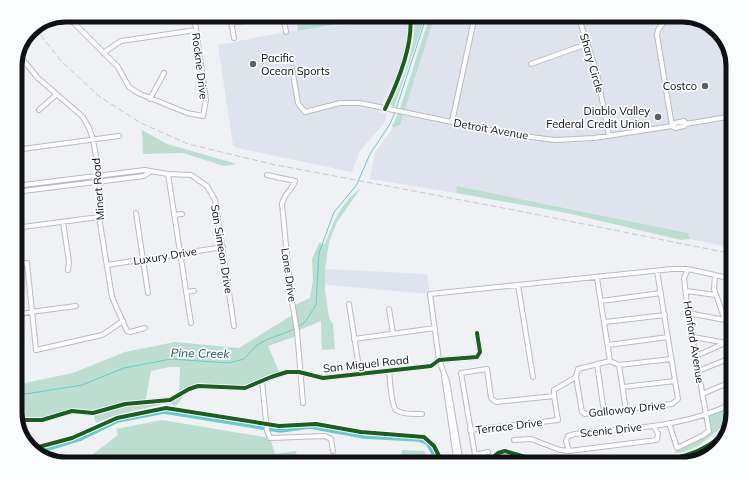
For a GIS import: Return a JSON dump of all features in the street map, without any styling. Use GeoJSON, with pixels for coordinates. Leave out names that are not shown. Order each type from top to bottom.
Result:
{"type":"FeatureCollection","features":[{"type":"Feature","properties":{"kind":"street"},"geometry":{"type":"LineString","coordinates":[[71,22],[118,67],[129,87],[150,99],[164,73]]}},
{"type":"Feature","properties":{"kind":"street","name":"Rockne Drive"},"geometry":{"type":"LineString","coordinates":[[150,99],[187,113],[203,116],[206,100],[195,22]]}},
{"type":"Feature","properties":{"kind":"street"},"geometry":{"type":"LineString","coordinates":[[234,38],[231,23],[238,22]]}},
{"type":"Feature","properties":{"kind":"street"},"geometry":{"type":"LineString","coordinates":[[284,22],[286,32]]}},
{"type":"Feature","properties":{"kind":"street"},"geometry":{"type":"LineString","coordinates":[[385,108],[394,88],[409,45],[410,22]]}},
{"type":"Feature","properties":{"kind":"street"},"geometry":{"type":"LineString","coordinates":[[452,122],[473,22]]}},
{"type":"Feature","properties":{"kind":"street","name":"Shary Circle"},"geometry":{"type":"LineString","coordinates":[[580,22],[598,73],[609,136]]}},
{"type":"Feature","properties":{"kind":"street"},"geometry":{"type":"LineString","coordinates":[[664,22],[658,30],[657,35],[672,126]]}},
{"type":"Feature","properties":{"kind":"street"},"geometry":{"type":"LineString","coordinates":[[103,53],[121,41],[196,30]]}},
{"type":"Feature","properties":{"kind":"street"},"geometry":{"type":"LineString","coordinates":[[531,64],[588,44]]}},
{"type":"Feature","properties":{"kind":"street","name":"Minert Road"},"geometry":{"type":"LineString","coordinates":[[22,59],[38,78],[83,117],[93,139],[99,175],[99,217],[112,297],[126,331],[130,332],[145,328]]}},
{"type":"Feature","properties":{"kind":"street","name":"Detroit Avenue"},"geometry":{"type":"LineString","coordinates":[[292,68],[300,108],[305,112],[342,103],[360,103],[452,122],[555,140],[609,136],[672,126],[675,123],[684,121],[686,124],[726,117]]}},
{"type":"Feature","properties":{"kind":"street"},"geometry":{"type":"LineString","coordinates":[[39,110],[56,95]]}},
{"type":"Feature","properties":{"kind":"street"},"geometry":{"type":"LineString","coordinates":[[22,149],[119,136]]}},
{"type":"Feature","properties":{"kind":"street","name":"San Simeon Drive"},"geometry":{"type":"LineString","coordinates":[[22,185],[145,170],[168,174],[191,175],[207,186],[215,200],[234,326]]}},
{"type":"Feature","properties":{"kind":"street","name":"San Simeon Drive"},"geometry":{"type":"LineString","coordinates":[[22,191],[144,176],[150,172]]}},
{"type":"Feature","properties":{"kind":"street"},"geometry":{"type":"LineString","coordinates":[[168,174],[191,323]]}},
{"type":"Feature","properties":{"kind":"street","name":"Lane Drive"},"geometry":{"type":"LineString","coordinates":[[266,174],[295,181],[284,197],[282,204],[291,296],[297,331],[299,372],[303,403]]}},
{"type":"Feature","properties":{"kind":"street"},"geometry":{"type":"LineString","coordinates":[[136,213],[148,293]]}},
{"type":"Feature","properties":{"kind":"street"},"geometry":{"type":"LineString","coordinates":[[174,215],[182,214]]}},
{"type":"Feature","properties":{"kind":"street"},"geometry":{"type":"LineString","coordinates":[[22,227],[99,217]]}},
{"type":"Feature","properties":{"kind":"street"},"geometry":{"type":"LineString","coordinates":[[63,222],[69,262],[68,270]]}},
{"type":"Feature","properties":{"kind":"street","name":"Luxury Drive"},"geometry":{"type":"LineString","coordinates":[[107,265],[223,247]]}},
{"type":"Feature","properties":{"kind":"street"},"geometry":{"type":"LineString","coordinates":[[22,263],[27,263],[36,350],[102,335],[123,321]]}},
{"type":"Feature","properties":{"kind":"street"},"geometry":{"type":"LineString","coordinates":[[460,457],[447,381],[439,360],[430,294],[688,269],[726,277]]}},
{"type":"Feature","properties":{"kind":"street","name":"Hanford Avenue"},"geometry":{"type":"LineString","coordinates":[[669,423],[677,448],[709,431],[688,314],[684,278],[688,269]]}},
{"type":"Feature","properties":{"kind":"street","name":"Galloway Drive"},"geometry":{"type":"LineString","coordinates":[[576,377],[582,412],[585,414],[626,410],[676,402],[678,399],[657,271]]}},
{"type":"Feature","properties":{"kind":"street"},"geometry":{"type":"LineString","coordinates":[[688,314],[725,320],[714,289],[715,275]]}},
{"type":"Feature","properties":{"kind":"street"},"geometry":{"type":"LineString","coordinates":[[597,278],[610,361]]}},
{"type":"Feature","properties":{"kind":"street"},"geometry":{"type":"LineString","coordinates":[[518,285],[533,377]]}},
{"type":"Feature","properties":{"kind":"street"},"geometry":{"type":"LineString","coordinates":[[186,292],[194,291]]}},
{"type":"Feature","properties":{"kind":"street"},"geometry":{"type":"LineString","coordinates":[[686,291],[716,295]]}},
{"type":"Feature","properties":{"kind":"street"},"geometry":{"type":"LineString","coordinates":[[601,301],[661,293]]}},
{"type":"Feature","properties":{"kind":"street"},"geometry":{"type":"LineString","coordinates":[[349,304],[360,374]]}},
{"type":"Feature","properties":{"kind":"street"},"geometry":{"type":"LineString","coordinates":[[22,313],[76,306]]}},
{"type":"Feature","properties":{"kind":"street"},"geometry":{"type":"LineString","coordinates":[[390,309],[393,333]]}},
{"type":"Feature","properties":{"kind":"street"},"geometry":{"type":"LineString","coordinates":[[605,322],[665,315]]}},
{"type":"Feature","properties":{"kind":"street"},"geometry":{"type":"LineString","coordinates":[[354,339],[435,328]]}},
{"type":"Feature","properties":{"kind":"street","name":"San Miguel Road"},"geometry":{"type":"LineString","coordinates":[[22,420],[42,420],[72,411],[93,413],[125,404],[158,403],[170,400],[189,389],[198,386],[245,388],[287,372],[299,372],[323,378],[389,372],[431,366],[439,360],[477,357],[480,352],[477,333]]}},
{"type":"Feature","properties":{"kind":"street"},"geometry":{"type":"LineString","coordinates":[[608,345],[668,337]]}},
{"type":"Feature","properties":{"kind":"street"},"geometry":{"type":"LineString","coordinates":[[693,337],[725,343]]}},
{"type":"Feature","properties":{"kind":"street"},"geometry":{"type":"LineString","coordinates":[[696,356],[725,343]]}},
{"type":"Feature","properties":{"kind":"street"},"geometry":{"type":"LineString","coordinates":[[554,396],[554,390],[576,377],[578,369],[610,361],[619,365],[671,359]]}},
{"type":"Feature","properties":{"kind":"street"},"geometry":{"type":"LineString","coordinates":[[698,371],[726,360]]}},
{"type":"Feature","properties":{"kind":"street"},"geometry":{"type":"LineString","coordinates":[[597,364],[604,412]]}},
{"type":"Feature","properties":{"kind":"street"},"geometry":{"type":"LineString","coordinates":[[619,365],[626,410]]}},
{"type":"Feature","properties":{"kind":"street","name":"Terrace Drive"},"geometry":{"type":"LineString","coordinates":[[487,369],[491,398],[496,402],[554,396],[558,420],[470,430],[461,373],[487,369]]}},
{"type":"Feature","properties":{"kind":"street"},"geometry":{"type":"LineString","coordinates":[[389,372],[396,410],[422,414]]}},
{"type":"Feature","properties":{"kind":"street"},"geometry":{"type":"LineString","coordinates":[[444,375],[456,457]]}},
{"type":"Feature","properties":{"kind":"street"},"geometry":{"type":"LineString","coordinates":[[262,381],[267,429],[270,438],[276,439],[325,436],[331,439],[334,451]]}},
{"type":"Feature","properties":{"kind":"street"},"geometry":{"type":"LineString","coordinates":[[623,387],[674,381]]}},
{"type":"Feature","properties":{"kind":"street"},"geometry":{"type":"LineString","coordinates":[[702,394],[726,384]]}},
{"type":"Feature","properties":{"kind":"street","name":"Scenic Drive"},"geometry":{"type":"LineString","coordinates":[[654,426],[658,434],[657,440],[569,451],[566,441],[568,436],[575,434],[654,426],[706,416],[726,406]]}},
{"type":"Feature","properties":{"kind":"street"},"geometry":{"type":"LineString","coordinates":[[470,430],[475,454],[488,452]]}},
{"type":"Feature","properties":{"kind":"street"},"geometry":{"type":"LineString","coordinates":[[514,440],[531,439],[560,450],[569,451]]}},
{"type":"Feature","properties":{"kind":"shaded area"},"geometry":{"type":"Polygon","coordinates":[[[284,22],[358,22],[358,23],[286,32],[284,22]]]}},
{"type":"Feature","properties":{"kind":"shaded area"},"geometry":{"type":"Polygon","coordinates":[[[408,22],[409,27],[404,52],[397,73],[378,112],[387,114],[385,122],[360,151],[352,172],[237,148],[233,145],[218,45],[286,32],[358,23],[408,22]]]}},
{"type":"Feature","properties":{"kind":"shaded area"},"geometry":{"type":"Polygon","coordinates":[[[433,22],[694,23],[707,29],[715,37],[723,49],[726,60],[726,247],[690,239],[687,233],[458,186],[456,193],[370,179],[375,152],[393,128],[400,125],[433,22]]]}},
{"type":"Feature","properties":{"kind":"shaded area"},"geometry":{"type":"Polygon","coordinates":[[[325,269],[427,274],[430,294],[328,285],[325,284],[325,269]]]}},
{"type":"Feature","properties":{"kind":"green space"},"geometry":{"type":"Polygon","coordinates":[[[297,22],[349,22],[298,31],[297,22]]]}},
{"type":"Feature","properties":{"kind":"green space"},"geometry":{"type":"Polygon","coordinates":[[[414,22],[424,22],[393,108],[391,104],[408,63],[414,22]]]}},
{"type":"Feature","properties":{"kind":"green space"},"geometry":{"type":"Polygon","coordinates":[[[428,22],[433,22],[400,125],[393,128],[392,126],[399,112],[428,22]]]}},
{"type":"Feature","properties":{"kind":"green space"},"geometry":{"type":"Polygon","coordinates":[[[142,130],[167,144],[237,164],[224,166],[183,153],[143,154],[142,130]]]}},
{"type":"Feature","properties":{"kind":"green space"},"geometry":{"type":"Polygon","coordinates":[[[457,186],[688,233],[690,239],[681,240],[567,213],[456,193],[457,186]]]}},
{"type":"Feature","properties":{"kind":"green space"},"geometry":{"type":"Polygon","coordinates":[[[361,188],[337,222],[329,242],[325,269],[325,291],[329,318],[333,324],[335,349],[322,350],[321,321],[297,331],[297,336],[268,346],[280,374],[245,388],[198,386],[189,389],[176,406],[168,403],[116,415],[96,423],[93,413],[70,411],[42,420],[22,420],[22,384],[73,373],[125,352],[175,342],[239,348],[294,314],[293,306],[310,298],[313,280],[312,259],[319,243],[325,244],[338,213],[348,200],[361,188]],[[169,367],[151,371],[145,403],[158,403],[179,395],[180,367],[169,367]]]}},
{"type":"Feature","properties":{"kind":"green space"},"geometry":{"type":"Polygon","coordinates":[[[726,406],[725,423],[714,434],[691,450],[675,453],[677,448],[709,431],[706,416],[726,406]]]}},
{"type":"Feature","properties":{"kind":"green space"},"geometry":{"type":"Polygon","coordinates":[[[162,420],[270,438],[275,454],[296,451],[297,457],[89,457],[118,435],[116,429],[162,420]]]}},
{"type":"Feature","properties":{"kind":"green space"},"geometry":{"type":"Polygon","coordinates":[[[402,450],[424,451],[427,457],[400,457],[402,450]]]}},
{"type":"Feature","properties":{"kind":"waterway","name":"Pine Creek"},"geometry":{"type":"LineString","coordinates":[[396,109],[425,22]]}},
{"type":"Feature","properties":{"kind":"waterway","name":"Pine Creek"},"geometry":{"type":"LineString","coordinates":[[298,327],[305,322],[316,305],[319,253],[334,212],[356,186],[370,154],[390,124],[395,112]]}},
{"type":"Feature","properties":{"kind":"waterway","name":"Pine Creek"},"geometry":{"type":"LineString","coordinates":[[22,395],[82,385],[124,368],[171,359],[229,363],[244,359],[257,345],[266,340],[295,329]]}},
{"type":"Feature","properties":{"kind":"waterway"},"geometry":{"type":"LineString","coordinates":[[42,451],[81,439],[118,421],[164,412],[280,431],[310,427],[364,437],[419,440],[427,443],[435,457]]}},
{"type":"Feature","properties":{"kind":"railway"},"geometry":{"type":"LineString","coordinates":[[38,32],[62,62],[100,97],[141,123],[188,144],[271,164],[519,211],[726,253]]}},
{"type":"Feature","properties":{"kind":"cycle path"},"geometry":{"type":"LineString","coordinates":[[385,109],[404,63],[410,38],[411,22]]}},
{"type":"Feature","properties":{"kind":"cycle path"},"geometry":{"type":"LineString","coordinates":[[22,420],[42,420],[72,411],[93,413],[125,404],[170,400],[189,389],[198,386],[245,388],[287,372],[299,372],[323,378],[431,366],[439,360],[477,357],[480,352],[477,333]]}},
{"type":"Feature","properties":{"kind":"cycle path"},"geometry":{"type":"LineString","coordinates":[[38,447],[72,438],[117,418],[166,408],[279,426],[316,424],[361,432],[424,437],[434,446],[440,457]]}},
{"type":"Feature","properties":{"kind":"cycle path"},"geometry":{"type":"LineString","coordinates":[[681,457],[706,447],[720,436]]}},
{"type":"Feature","properties":{"kind":"cycle path"},"geometry":{"type":"LineString","coordinates":[[493,457],[498,453],[505,451],[525,457]]}},
{"type":"Feature","properties":{"kind":"place","name":"Pacific Ocean Sports"},"geometry":{"type":"Point","coordinates":[253,64]}},
{"type":"Feature","properties":{"kind":"place","name":"Costco"},"geometry":{"type":"Point","coordinates":[705,86]}},
{"type":"Feature","properties":{"kind":"place","name":"Diablo Valley Federal Credit Union"},"geometry":{"type":"Point","coordinates":[658,117]}}]}
